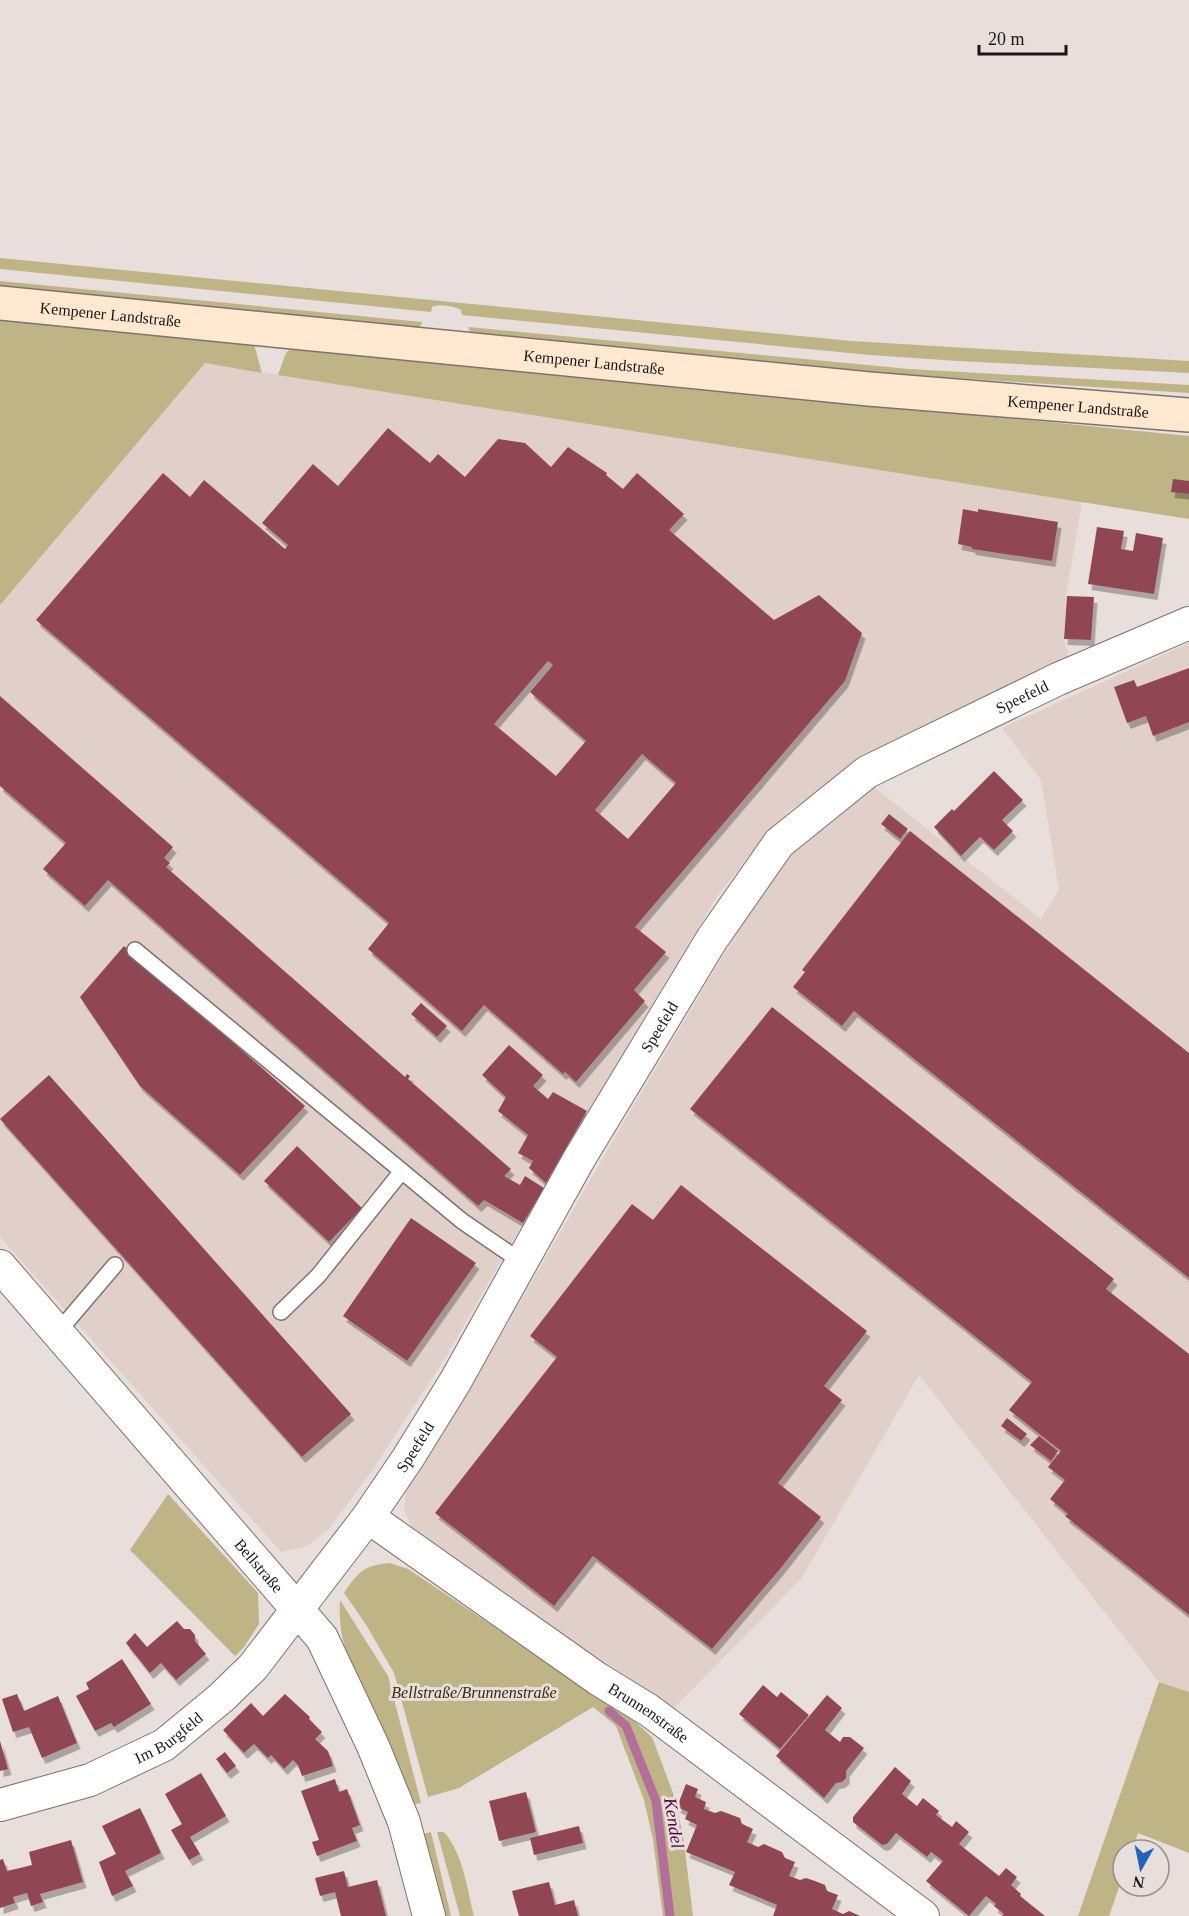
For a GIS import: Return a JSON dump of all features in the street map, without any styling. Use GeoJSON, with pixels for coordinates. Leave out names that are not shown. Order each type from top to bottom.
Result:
{"type":"FeatureCollection","features":[{"type":"Feature","properties":{"kind":"street","name":"Kempener Landstraße"},"geometry":{"type":"LineString","coordinates":[[0,303],[869,389],[1189,415]]}},
{"type":"Feature","properties":{"kind":"street","name":"Speefeld"},"geometry":{"type":"LineString","coordinates":[[298,1609],[368,1517],[408,1458],[455,1382],[579,1159],[712,939],[779,843],[867,772],[1058,679],[1189,623]]}},
{"type":"Feature","properties":{"kind":"street","name":"Bellstraße"},"geometry":{"type":"LineString","coordinates":[[0,1266],[322,1638],[373,1746],[404,1822],[429,1916]]}},
{"type":"Feature","properties":{"kind":"street","name":"Brunnenstraße"},"geometry":{"type":"LineString","coordinates":[[368,1517],[597,1679],[650,1712],[923,1916]]}},
{"type":"Feature","properties":{"kind":"street","name":"Im Burgfeld"},"geometry":{"type":"LineString","coordinates":[[0,1805],[90,1780],[164,1745],[221,1698],[253,1667],[298,1609]]}},
{"type":"Feature","properties":{"kind":"lane"},"geometry":{"type":"LineString","coordinates":[[135,950],[462,1221],[522,1262]]}},
{"type":"Feature","properties":{"kind":"lane"},"geometry":{"type":"LineString","coordinates":[[281,1312],[318,1276],[402,1171]]}},
{"type":"Feature","properties":{"kind":"lane"},"geometry":{"type":"LineString","coordinates":[[58,1332],[115,1265]]}},
{"type":"Feature","properties":{"kind":"shaded area"},"geometry":{"type":"Polygon","coordinates":[[[205,363],[1082,502],[1066,595],[1064,638],[1070,664],[865,760],[789,811],[766,842],[761,840],[716,898],[597,1096],[442,1363],[371,1472],[329,1529],[307,1546],[281,1552],[0,1237],[0,605],[205,363]]]}},
{"type":"Feature","properties":{"kind":"shaded area"},"geometry":{"type":"Polygon","coordinates":[[[1189,643],[1189,1692],[1159,1682],[919,1375],[801,1579],[674,1708],[414,1534],[404,1510],[407,1484],[473,1384],[623,1123],[752,908],[809,833],[874,787],[1041,919],[1059,890],[1041,780],[1002,728],[1189,643]]]}},
{"type":"Feature","properties":{"kind":"green space"},"geometry":{"type":"Polygon","coordinates":[[[0,258],[851,341],[1189,361],[1189,373],[870,355],[462,315],[461,310],[446,306],[432,307],[431,312],[0,269],[0,258]]]}},
{"type":"Feature","properties":{"kind":"green space"},"geometry":{"type":"Polygon","coordinates":[[[0,281],[422,322],[417,329],[0,288],[0,281]]]}},
{"type":"Feature","properties":{"kind":"green space"},"geometry":{"type":"Polygon","coordinates":[[[0,318],[254,344],[262,373],[205,363],[0,605],[0,318]]]}},
{"type":"Feature","properties":{"kind":"green space"},"geometry":{"type":"Polygon","coordinates":[[[468,327],[909,369],[1189,385],[1189,393],[829,370],[471,333],[468,327]]]}},
{"type":"Feature","properties":{"kind":"green space"},"geometry":{"type":"Polygon","coordinates":[[[292,347],[1189,436],[1189,519],[278,375],[286,353],[292,347]]]}},
{"type":"Feature","properties":{"kind":"green space"},"geometry":{"type":"Polygon","coordinates":[[[168,1494],[258,1593],[259,1624],[235,1656],[130,1550],[168,1494]]]}},
{"type":"Feature","properties":{"kind":"green space","name":"Bellstraße/Brunnenstraße"},"geometry":{"type":"Polygon","coordinates":[[[390,1563],[408,1569],[631,1718],[652,1737],[673,1793],[683,1835],[693,1916],[663,1916],[653,1840],[644,1800],[616,1726],[593,1707],[459,1788],[428,1797],[394,1673],[365,1623],[344,1593],[362,1571],[390,1563]]]}},
{"type":"Feature","properties":{"kind":"green space"},"geometry":{"type":"Polygon","coordinates":[[[340,1600],[388,1676],[421,1803],[411,1805],[391,1750],[350,1662],[342,1634],[340,1600]]]}},
{"type":"Feature","properties":{"kind":"green space"},"geometry":{"type":"Polygon","coordinates":[[[1159,1682],[1189,1692],[1189,1853],[1171,1846],[1171,1838],[1151,1838],[1138,1833],[1136,1838],[1111,1838],[1111,1898],[1115,1898],[1109,1916],[1078,1916],[1159,1682]]]}},
{"type":"Feature","properties":{"kind":"green space"},"geometry":{"type":"Polygon","coordinates":[[[431,1832],[451,1916],[442,1916],[420,1835],[431,1832]]]}},
{"type":"Feature","properties":{"kind":"green space"},"geometry":{"type":"Polygon","coordinates":[[[437,1832],[444,1832],[456,1850],[464,1872],[474,1916],[460,1916],[437,1832]]]}},
{"type":"Feature","properties":{"kind":"building"},"geometry":{"type":"Polygon","coordinates":[[[388,428],[430,463],[438,454],[465,477],[498,439],[525,443],[551,467],[568,447],[607,473],[606,475],[623,489],[637,473],[684,514],[669,530],[774,620],[819,595],[862,633],[845,681],[635,927],[666,952],[634,990],[645,1001],[576,1082],[565,1072],[563,1074],[484,1005],[462,1031],[368,949],[389,923],[36,620],[163,473],[190,497],[204,480],[285,549],[288,545],[262,523],[313,464],[338,486],[388,428]],[[548,661],[494,724],[556,776],[586,741],[530,692],[553,665],[548,661]],[[642,754],[595,810],[628,839],[676,783],[642,754]]]}},
{"type":"Feature","properties":{"kind":"building"},"geometry":{"type":"Polygon","coordinates":[[[1173,479],[1189,481],[1189,494],[1171,492],[1173,479]]]}},
{"type":"Feature","properties":{"kind":"building"},"geometry":{"type":"Polygon","coordinates":[[[963,509],[978,512],[978,509],[1058,522],[1052,561],[972,549],[972,547],[958,544],[963,509]]]}},
{"type":"Feature","properties":{"kind":"building"},"geometry":{"type":"Polygon","coordinates":[[[1097,527],[1124,531],[1121,549],[1133,551],[1136,533],[1163,538],[1154,594],[1088,584],[1097,527]]]}},
{"type":"Feature","properties":{"kind":"building"},"geometry":{"type":"Polygon","coordinates":[[[1067,596],[1094,597],[1091,640],[1064,639],[1067,596]]]}},
{"type":"Feature","properties":{"kind":"building"},"geometry":{"type":"Polygon","coordinates":[[[1189,668],[1189,722],[1153,736],[1146,716],[1127,723],[1114,687],[1134,680],[1137,687],[1189,668]]]}},
{"type":"Feature","properties":{"kind":"building"},"geometry":{"type":"Polygon","coordinates":[[[0,696],[173,847],[164,858],[170,863],[166,867],[405,1077],[407,1074],[410,1076],[408,1079],[511,1169],[504,1176],[520,1185],[525,1176],[544,1188],[523,1223],[484,1200],[478,1206],[108,880],[85,906],[43,869],[66,843],[0,786],[0,696]]]}},
{"type":"Feature","properties":{"kind":"building"},"geometry":{"type":"Polygon","coordinates":[[[994,771],[1023,800],[1002,820],[1013,831],[994,850],[980,837],[961,856],[934,827],[952,809],[954,811],[994,771]]]}},
{"type":"Feature","properties":{"kind":"building"},"geometry":{"type":"Polygon","coordinates":[[[889,814],[908,829],[900,839],[881,824],[889,814]]]}},
{"type":"Feature","properties":{"kind":"building"},"geometry":{"type":"Polygon","coordinates":[[[910,831],[1189,1053],[1189,1278],[854,1011],[842,1026],[793,987],[805,972],[802,970],[910,831]]]}},
{"type":"Feature","properties":{"kind":"building"},"geometry":{"type":"Polygon","coordinates":[[[124,946],[305,1106],[240,1175],[140,1086],[80,997],[124,946]]]}},
{"type":"Feature","properties":{"kind":"building"},"geometry":{"type":"Polygon","coordinates":[[[421,1003],[447,1026],[437,1037],[411,1014],[421,1003]]]}},
{"type":"Feature","properties":{"kind":"building"},"geometry":{"type":"Polygon","coordinates":[[[772,1007],[1114,1279],[1106,1289],[1189,1354],[1189,1615],[1065,1516],[1068,1514],[1050,1499],[1065,1480],[1048,1467],[1061,1451],[1009,1410],[1032,1382],[690,1109],[772,1007]]]}},
{"type":"Feature","properties":{"kind":"building"},"geometry":{"type":"Polygon","coordinates":[[[509,1045],[543,1075],[533,1086],[548,1099],[553,1092],[587,1111],[546,1183],[529,1168],[533,1161],[518,1153],[528,1135],[498,1111],[506,1097],[482,1075],[509,1045]]]}},
{"type":"Feature","properties":{"kind":"building"},"geometry":{"type":"Polygon","coordinates":[[[49,1075],[351,1414],[302,1457],[0,1119],[49,1075]]]}},
{"type":"Feature","properties":{"kind":"building"},"geometry":{"type":"Polygon","coordinates":[[[297,1146],[362,1208],[329,1242],[264,1181],[297,1146]]]}},
{"type":"Feature","properties":{"kind":"building"},"geometry":{"type":"Polygon","coordinates":[[[681,1185],[867,1331],[824,1386],[842,1400],[778,1483],[821,1517],[712,1649],[593,1556],[554,1606],[435,1513],[557,1357],[530,1336],[632,1204],[653,1220],[681,1185]]]}},
{"type":"Feature","properties":{"kind":"building"},"geometry":{"type":"Polygon","coordinates":[[[411,1218],[476,1263],[407,1361],[343,1316],[411,1218]]]}},
{"type":"Feature","properties":{"kind":"building"},"geometry":{"type":"Polygon","coordinates":[[[1007,1418],[1027,1434],[1021,1441],[1001,1426],[1007,1418]]]}},
{"type":"Feature","properties":{"kind":"building"},"geometry":{"type":"Polygon","coordinates":[[[1039,1436],[1058,1451],[1051,1461],[1030,1445],[1039,1436]]]}},
{"type":"Feature","properties":{"kind":"building"},"geometry":{"type":"Polygon","coordinates":[[[177,1621],[184,1629],[190,1629],[195,1635],[195,1641],[206,1654],[176,1680],[161,1663],[150,1673],[126,1643],[135,1633],[147,1647],[177,1621]]]}},
{"type":"Feature","properties":{"kind":"building"},"geometry":{"type":"Polygon","coordinates":[[[122,1659],[151,1704],[114,1727],[111,1723],[95,1731],[76,1696],[89,1689],[86,1683],[122,1659]]]}},
{"type":"Feature","properties":{"kind":"building"},"geometry":{"type":"Polygon","coordinates":[[[763,1685],[777,1697],[781,1692],[809,1715],[780,1749],[739,1714],[763,1685]]]}},
{"type":"Feature","properties":{"kind":"building"},"geometry":{"type":"Polygon","coordinates":[[[17,1694],[24,1711],[58,1696],[77,1743],[42,1758],[29,1727],[13,1732],[2,1699],[17,1694]]]}},
{"type":"Feature","properties":{"kind":"building"},"geometry":{"type":"Polygon","coordinates":[[[285,1694],[310,1717],[309,1719],[322,1732],[315,1739],[328,1751],[333,1766],[302,1776],[298,1765],[293,1760],[284,1769],[271,1755],[268,1758],[254,1744],[244,1753],[223,1730],[251,1703],[263,1716],[285,1694]]]}},
{"type":"Feature","properties":{"kind":"building"},"geometry":{"type":"Polygon","coordinates":[[[827,1695],[842,1708],[825,1730],[840,1742],[843,1737],[850,1737],[864,1748],[846,1771],[846,1778],[836,1783],[824,1798],[776,1756],[827,1695]]]}},
{"type":"Feature","properties":{"kind":"building"},"geometry":{"type":"Polygon","coordinates":[[[0,1741],[8,1769],[0,1771],[0,1741]]]}},
{"type":"Feature","properties":{"kind":"building"},"geometry":{"type":"Polygon","coordinates":[[[225,1752],[236,1766],[227,1773],[216,1759],[225,1752]]]}},
{"type":"Feature","properties":{"kind":"building"},"geometry":{"type":"Polygon","coordinates":[[[895,1767],[911,1781],[902,1794],[917,1806],[923,1798],[939,1811],[936,1815],[952,1827],[956,1821],[969,1832],[959,1844],[999,1876],[1006,1868],[1017,1877],[1011,1885],[1021,1894],[1020,1896],[1045,1916],[1002,1916],[1004,1914],[994,1906],[996,1904],[986,1896],[969,1916],[926,1881],[943,1861],[931,1852],[927,1857],[896,1833],[887,1844],[882,1845],[853,1822],[853,1817],[895,1767]]]}},
{"type":"Feature","properties":{"kind":"building"},"geometry":{"type":"Polygon","coordinates":[[[201,1773],[226,1816],[190,1837],[200,1854],[189,1860],[171,1830],[182,1824],[165,1794],[201,1773]]]}},
{"type":"Feature","properties":{"kind":"building"},"geometry":{"type":"Polygon","coordinates":[[[335,1779],[339,1792],[347,1789],[360,1825],[352,1828],[357,1841],[317,1856],[312,1842],[319,1840],[301,1791],[335,1779]]]}},
{"type":"Feature","properties":{"kind":"building"},"geometry":{"type":"Polygon","coordinates":[[[686,1784],[698,1789],[695,1797],[706,1802],[704,1809],[715,1813],[721,1811],[740,1818],[742,1824],[753,1829],[747,1842],[758,1847],[764,1844],[782,1852],[785,1858],[795,1862],[789,1876],[800,1880],[806,1878],[815,1881],[825,1885],[827,1891],[838,1895],[832,1909],[843,1914],[849,1911],[860,1916],[773,1916],[777,1905],[729,1885],[735,1872],[686,1852],[697,1825],[685,1819],[688,1812],[677,1807],[686,1784]]]}},
{"type":"Feature","properties":{"kind":"building"},"geometry":{"type":"Polygon","coordinates":[[[526,1792],[536,1832],[499,1841],[489,1801],[526,1792]]]}},
{"type":"Feature","properties":{"kind":"building"},"geometry":{"type":"Polygon","coordinates":[[[140,1808],[161,1853],[125,1871],[133,1886],[112,1896],[99,1862],[116,1854],[102,1826],[140,1808]]]}},
{"type":"Feature","properties":{"kind":"building"},"geometry":{"type":"Polygon","coordinates":[[[579,1826],[583,1843],[534,1855],[530,1838],[579,1826]]]}},
{"type":"Feature","properties":{"kind":"building"},"geometry":{"type":"Polygon","coordinates":[[[71,1840],[83,1882],[40,1894],[43,1902],[31,1906],[27,1893],[13,1897],[15,1903],[0,1908],[0,1860],[3,1859],[7,1871],[32,1865],[29,1852],[71,1840]]]}},
{"type":"Feature","properties":{"kind":"building"},"geometry":{"type":"Polygon","coordinates":[[[344,1871],[348,1887],[377,1880],[386,1916],[341,1916],[335,1892],[320,1896],[315,1878],[344,1871]]]}},
{"type":"Feature","properties":{"kind":"building"},"geometry":{"type":"Polygon","coordinates":[[[549,1882],[555,1905],[574,1900],[578,1916],[519,1916],[512,1891],[549,1882]]]}},
{"type":"Feature","properties":{"kind":"waterway","name":"Kendel"},"geometry":{"type":"LineString","coordinates":[[609,1711],[626,1726],[656,1801],[670,1916]]}}]}
